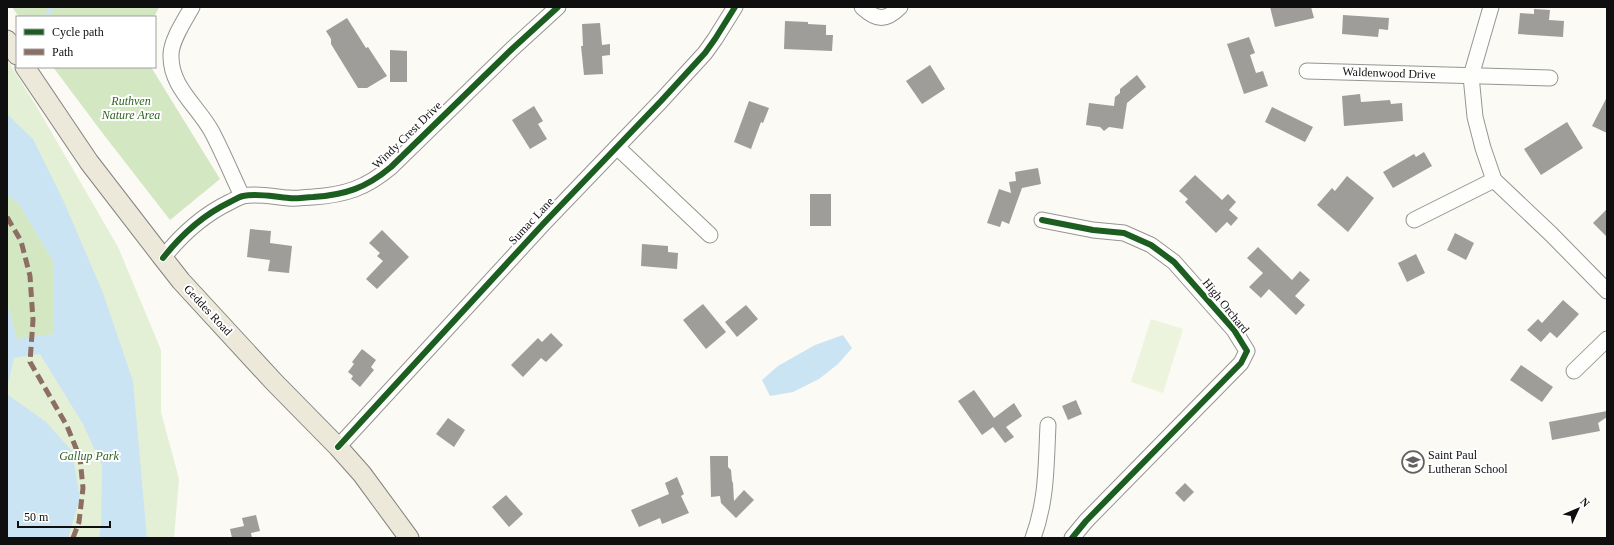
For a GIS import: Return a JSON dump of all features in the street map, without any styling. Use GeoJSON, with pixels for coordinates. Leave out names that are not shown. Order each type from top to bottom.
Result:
{"type":"FeatureCollection","features":[{"type":"Feature","properties":{"kind":"main road"},"geometry":{"type":"LineString","coordinates":[[7,40],[16,54]]}},
{"type":"Feature","properties":{"kind":"main road","name":"Geddes Road"},"geometry":{"type":"LineString","coordinates":[[26,68],[89,162],[181,281],[362,474],[409,538]]}},
{"type":"Feature","properties":{"kind":"street"},"geometry":{"type":"LineString","coordinates":[[192,7],[178,34],[171,53],[171,70],[180,88],[211,130],[242,196]]}},
{"type":"Feature","properties":{"kind":"street","name":"Windy Crest Drive"},"geometry":{"type":"LineString","coordinates":[[163,258],[174,243],[197,223],[220,207],[242,196],[290,198],[332,196],[356,190],[376,179],[391,168],[512,49],[558,7]]}},
{"type":"Feature","properties":{"kind":"street","name":"Sumac Lane"},"geometry":{"type":"LineString","coordinates":[[338,447],[522,246],[705,53],[735,7]]}},
{"type":"Feature","properties":{"kind":"street"},"geometry":{"type":"LineString","coordinates":[[862,7],[871,15],[880,18],[889,17],[900,7]]}},
{"type":"Feature","properties":{"kind":"street"},"geometry":{"type":"LineString","coordinates":[[1491,7],[1471,76],[1475,117],[1483,148],[1494,180],[1551,234],[1607,291]]}},
{"type":"Feature","properties":{"kind":"street","name":"Waldenwood Drive"},"geometry":{"type":"LineString","coordinates":[[1308,71],[1550,78]]}},
{"type":"Feature","properties":{"kind":"street"},"geometry":{"type":"LineString","coordinates":[[617,147],[710,235]]}},
{"type":"Feature","properties":{"kind":"street"},"geometry":{"type":"LineString","coordinates":[[1414,220],[1494,180]]}},
{"type":"Feature","properties":{"kind":"street","name":"High Orchard"},"geometry":{"type":"LineString","coordinates":[[1042,220],[1093,230],[1124,233],[1152,245],[1174,262],[1234,330],[1247,351],[1241,363],[1072,538]]}},
{"type":"Feature","properties":{"kind":"street"},"geometry":{"type":"LineString","coordinates":[[1574,371],[1607,339]]}},
{"type":"Feature","properties":{"kind":"street"},"geometry":{"type":"LineString","coordinates":[[1033,538],[1045,495],[1048,425]]}},
{"type":"Feature","properties":{"kind":"green space"},"geometry":{"type":"Polygon","coordinates":[[[12,7],[159,7],[154,16],[18,16],[12,7]]]}},
{"type":"Feature","properties":{"kind":"green space","name":"Gallup Park"},"geometry":{"type":"Polygon","coordinates":[[[7,59],[38,109],[118,247],[161,350],[161,412],[179,479],[174,538],[7,538],[7,59]]]}},
{"type":"Feature","properties":{"kind":"green space","name":"Ruthven Nature Area"},"geometry":{"type":"Polygon","coordinates":[[[54,68],[152,68],[220,179],[170,220],[54,68]]]}},
{"type":"Feature","properties":{"kind":"green space"},"geometry":{"type":"Polygon","coordinates":[[[7,195],[19,204],[53,261],[53,334],[17,340],[7,302],[7,195]]]}},
{"type":"Feature","properties":{"kind":"green space"},"geometry":{"type":"Polygon","coordinates":[[[1151,319],[1183,329],[1163,393],[1131,382],[1151,319]]]}},
{"type":"Feature","properties":{"kind":"water"},"geometry":{"type":"Polygon","coordinates":[[[7,114],[33,139],[64,202],[103,293],[133,381],[147,538],[99,538],[101,525],[102,466],[83,424],[40,354],[14,358],[7,388],[7,302],[17,339],[53,334],[53,261],[19,204],[7,195],[7,114]]]}},
{"type":"Feature","properties":{"kind":"water"},"geometry":{"type":"Polygon","coordinates":[[[843,335],[852,348],[838,364],[819,379],[793,392],[770,396],[762,380],[778,366],[815,345],[843,335]]]}},
{"type":"Feature","properties":{"kind":"water"},"geometry":{"type":"Polygon","coordinates":[[[7,394],[46,422],[72,451],[80,498],[68,538],[7,538],[7,394]]]}},
{"type":"Feature","properties":{"kind":"building"},"geometry":{"type":"Polygon","coordinates":[[[1270,7],[1311,7],[1314,18],[1275,27],[1270,7]]]}},
{"type":"Feature","properties":{"kind":"building"},"geometry":{"type":"Polygon","coordinates":[[[1534,9],[1550,10],[1549,20],[1564,21],[1563,37],[1518,34],[1520,13],[1534,14],[1534,9]]]}},
{"type":"Feature","properties":{"kind":"building"},"geometry":{"type":"Polygon","coordinates":[[[1343,15],[1389,18],[1388,30],[1379,29],[1378,37],[1342,34],[1343,15]]]}},
{"type":"Feature","properties":{"kind":"building"},"geometry":{"type":"Polygon","coordinates":[[[347,18],[366,48],[368,47],[387,76],[367,88],[358,88],[331,44],[331,39],[326,31],[347,18]]]}},
{"type":"Feature","properties":{"kind":"building"},"geometry":{"type":"Polygon","coordinates":[[[785,21],[808,22],[808,24],[826,25],[826,35],[833,35],[832,51],[784,49],[785,21]]]}},
{"type":"Feature","properties":{"kind":"building"},"geometry":{"type":"Polygon","coordinates":[[[600,23],[602,45],[610,44],[610,55],[602,56],[603,74],[584,75],[581,46],[583,46],[582,24],[600,23]]]}},
{"type":"Feature","properties":{"kind":"building"},"geometry":{"type":"Polygon","coordinates":[[[1249,37],[1255,53],[1250,55],[1256,73],[1263,71],[1268,86],[1244,94],[1227,44],[1249,37]]]}},
{"type":"Feature","properties":{"kind":"building"},"geometry":{"type":"Polygon","coordinates":[[[390,50],[407,51],[407,82],[390,82],[390,50]]]}},
{"type":"Feature","properties":{"kind":"building"},"geometry":{"type":"Polygon","coordinates":[[[930,65],[945,89],[922,104],[906,81],[930,65]]]}},
{"type":"Feature","properties":{"kind":"building"},"geometry":{"type":"Polygon","coordinates":[[[1137,75],[1146,87],[1127,103],[1123,129],[1109,127],[1104,131],[1100,127],[1086,125],[1089,103],[1114,106],[1115,97],[1120,93],[1120,89],[1137,75]]]}},
{"type":"Feature","properties":{"kind":"building"},"geometry":{"type":"Polygon","coordinates":[[[1360,94],[1361,102],[1390,100],[1391,104],[1402,103],[1403,121],[1344,126],[1342,96],[1360,94]]]}},
{"type":"Feature","properties":{"kind":"building"},"geometry":{"type":"Polygon","coordinates":[[[1607,97],[1607,133],[1592,126],[1607,97]]]}},
{"type":"Feature","properties":{"kind":"building"},"geometry":{"type":"Polygon","coordinates":[[[749,101],[769,108],[763,123],[761,122],[751,149],[734,142],[749,101]]]}},
{"type":"Feature","properties":{"kind":"building"},"geometry":{"type":"Polygon","coordinates":[[[534,106],[543,121],[538,124],[547,139],[530,149],[512,120],[534,106]]]}},
{"type":"Feature","properties":{"kind":"building"},"geometry":{"type":"Polygon","coordinates":[[[1272,107],[1313,127],[1305,142],[1265,122],[1272,107]]]}},
{"type":"Feature","properties":{"kind":"building"},"geometry":{"type":"Polygon","coordinates":[[[1567,122],[1583,148],[1541,175],[1524,149],[1567,122]]]}},
{"type":"Feature","properties":{"kind":"building"},"geometry":{"type":"Polygon","coordinates":[[[1424,152],[1432,166],[1393,188],[1383,172],[1414,154],[1416,157],[1424,152]]]}},
{"type":"Feature","properties":{"kind":"building"},"geometry":{"type":"Polygon","coordinates":[[[1038,168],[1041,184],[1022,188],[1009,224],[1002,221],[1000,227],[987,223],[999,189],[1011,193],[1009,182],[1016,181],[1015,172],[1038,168]]]}},
{"type":"Feature","properties":{"kind":"building"},"geometry":{"type":"Polygon","coordinates":[[[1195,175],[1222,200],[1228,194],[1236,202],[1229,210],[1238,218],[1231,226],[1227,222],[1216,233],[1185,202],[1188,199],[1179,191],[1195,175]]]}},
{"type":"Feature","properties":{"kind":"building"},"geometry":{"type":"Polygon","coordinates":[[[1347,176],[1374,198],[1348,232],[1317,205],[1332,188],[1335,191],[1347,176]]]}},
{"type":"Feature","properties":{"kind":"building"},"geometry":{"type":"Polygon","coordinates":[[[810,194],[831,194],[831,226],[810,226],[810,194]]]}},
{"type":"Feature","properties":{"kind":"building"},"geometry":{"type":"Polygon","coordinates":[[[1607,209],[1607,237],[1593,223],[1607,209]]]}},
{"type":"Feature","properties":{"kind":"building"},"geometry":{"type":"Polygon","coordinates":[[[250,229],[271,231],[270,243],[292,246],[289,273],[268,271],[270,260],[247,257],[250,229]]]}},
{"type":"Feature","properties":{"kind":"building"},"geometry":{"type":"Polygon","coordinates":[[[382,230],[409,257],[377,289],[366,279],[383,261],[377,256],[380,253],[369,243],[382,230]]]}},
{"type":"Feature","properties":{"kind":"building"},"geometry":{"type":"Polygon","coordinates":[[[1455,233],[1474,243],[1466,260],[1447,250],[1455,233]]]}},
{"type":"Feature","properties":{"kind":"building"},"geometry":{"type":"Polygon","coordinates":[[[642,244],[668,246],[668,252],[678,253],[677,269],[641,266],[642,244]]]}},
{"type":"Feature","properties":{"kind":"building"},"geometry":{"type":"Polygon","coordinates":[[[1258,247],[1292,280],[1300,271],[1310,280],[1295,296],[1305,305],[1296,315],[1269,289],[1261,298],[1249,287],[1263,273],[1247,258],[1258,247]]]}},
{"type":"Feature","properties":{"kind":"building"},"geometry":{"type":"Polygon","coordinates":[[[1416,254],[1425,273],[1407,282],[1398,263],[1416,254]]]}},
{"type":"Feature","properties":{"kind":"building"},"geometry":{"type":"Polygon","coordinates":[[[1563,300],[1579,314],[1557,338],[1550,332],[1541,342],[1527,330],[1538,319],[1542,323],[1563,300]]]}},
{"type":"Feature","properties":{"kind":"building"},"geometry":{"type":"Polygon","coordinates":[[[703,304],[726,332],[706,349],[683,320],[703,304]]]}},
{"type":"Feature","properties":{"kind":"building"},"geometry":{"type":"Polygon","coordinates":[[[746,305],[758,319],[737,337],[725,322],[746,305]]]}},
{"type":"Feature","properties":{"kind":"building"},"geometry":{"type":"Polygon","coordinates":[[[551,333],[563,345],[546,362],[541,358],[523,377],[511,365],[538,338],[542,342],[551,333]]]}},
{"type":"Feature","properties":{"kind":"building"},"geometry":{"type":"Polygon","coordinates":[[[362,349],[376,360],[371,367],[374,370],[360,387],[351,379],[353,376],[348,372],[354,364],[352,362],[362,349]]]}},
{"type":"Feature","properties":{"kind":"building"},"geometry":{"type":"Polygon","coordinates":[[[1521,365],[1553,387],[1542,402],[1510,380],[1521,365]]]}},
{"type":"Feature","properties":{"kind":"building"},"geometry":{"type":"Polygon","coordinates":[[[974,390],[994,418],[1014,403],[1022,416],[1006,427],[1014,437],[1005,443],[993,427],[982,435],[958,401],[974,390]]]}},
{"type":"Feature","properties":{"kind":"building"},"geometry":{"type":"Polygon","coordinates":[[[1076,400],[1082,414],[1068,420],[1062,406],[1076,400]]]}},
{"type":"Feature","properties":{"kind":"building"},"geometry":{"type":"Polygon","coordinates":[[[1607,411],[1607,417],[1598,423],[1600,431],[1552,440],[1549,422],[1607,411]]]}},
{"type":"Feature","properties":{"kind":"building"},"geometry":{"type":"Polygon","coordinates":[[[448,418],[465,430],[454,447],[436,434],[448,418]]]}},
{"type":"Feature","properties":{"kind":"building"},"geometry":{"type":"Polygon","coordinates":[[[710,456],[728,456],[728,467],[731,470],[734,501],[744,490],[754,500],[736,518],[721,503],[720,496],[711,497],[710,456]]]}},
{"type":"Feature","properties":{"kind":"building"},"geometry":{"type":"Polygon","coordinates":[[[677,477],[684,494],[681,496],[689,513],[662,524],[660,518],[639,527],[631,510],[669,494],[665,483],[677,477]]]}},
{"type":"Feature","properties":{"kind":"building"},"geometry":{"type":"Polygon","coordinates":[[[1185,483],[1194,492],[1184,502],[1175,493],[1185,483]]]}},
{"type":"Feature","properties":{"kind":"building"},"geometry":{"type":"Polygon","coordinates":[[[506,495],[523,514],[509,527],[492,507],[506,495]]]}},
{"type":"Feature","properties":{"kind":"building"},"geometry":{"type":"Polygon","coordinates":[[[256,515],[260,531],[251,533],[252,538],[232,538],[230,529],[244,526],[242,518],[256,515]]]}},
{"type":"Feature","properties":{"kind":"waterway"},"geometry":{"type":"LineString","coordinates":[[47,16],[52,7]]}},
{"type":"Feature","properties":{"kind":"marked path"},"geometry":{"type":"LineString","coordinates":[[7,217],[21,241],[30,276],[33,320],[30,362],[67,426],[80,458],[83,488],[79,522],[73,538]]}},
{"type":"Feature","properties":{"kind":"cycle path"},"geometry":{"type":"LineString","coordinates":[[163,258],[177,241],[193,226],[220,207],[241,196],[260,195],[283,198],[325,196],[355,189],[373,180],[391,167],[512,49],[558,7]]}},
{"type":"Feature","properties":{"kind":"cycle path"},"geometry":{"type":"LineString","coordinates":[[338,447],[544,223],[705,53],[735,7]]}},
{"type":"Feature","properties":{"kind":"cycle path"},"geometry":{"type":"LineString","coordinates":[[1042,220],[1093,230],[1124,233],[1151,245],[1174,262],[1234,330],[1247,351],[1241,363],[1086,521],[1072,538]]}},
{"type":"Feature","properties":{"kind":"place","name":"Saint Paul Lutheran School"},"geometry":{"type":"Point","coordinates":[1413,462]}}]}
